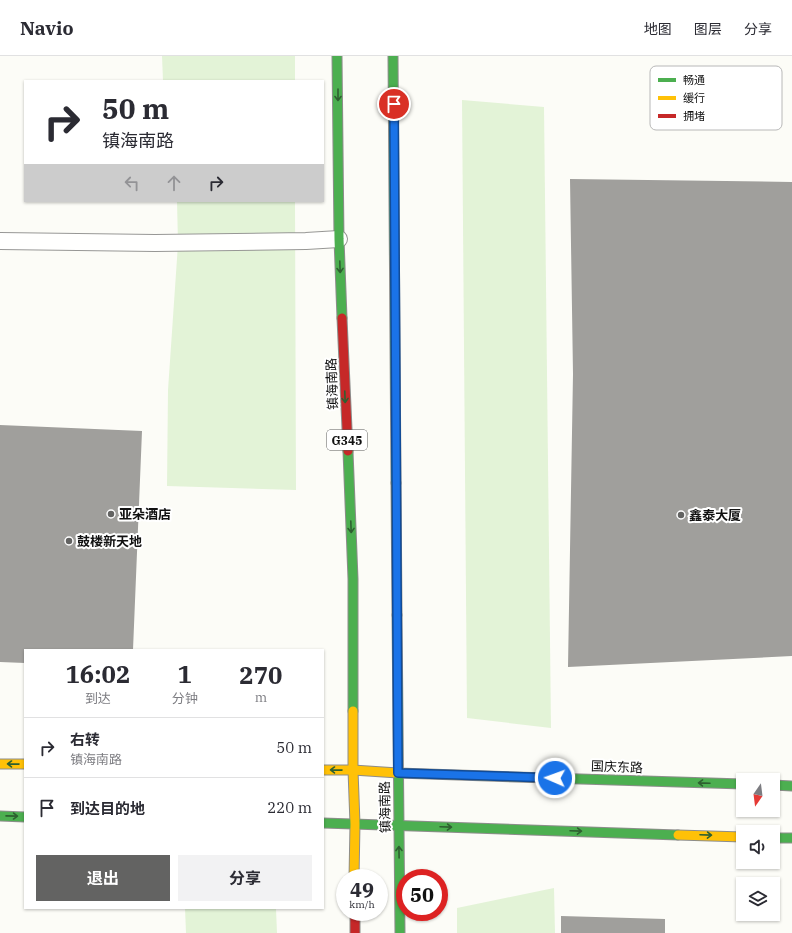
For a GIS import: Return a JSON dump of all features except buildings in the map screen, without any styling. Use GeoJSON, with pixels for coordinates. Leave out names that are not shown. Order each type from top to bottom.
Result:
{"type":"FeatureCollection","features":[{"type":"Feature","properties":{"kind":"main road","name":"镇海南路"},"geometry":{"type":"LineString","coordinates":[[337,56],[339,239],[353,579],[354,869]]}},
{"type":"Feature","properties":{"kind":"main road","name":"镇海南路"},"geometry":{"type":"LineString","coordinates":[[393,56],[400,933]]}},
{"type":"Feature","properties":{"kind":"main road"},"geometry":{"type":"LineString","coordinates":[[0,764],[24,764]]}},
{"type":"Feature","properties":{"kind":"main road","name":"国庆东路"},"geometry":{"type":"LineString","coordinates":[[324,770],[736,784]]}},
{"type":"Feature","properties":{"kind":"main road"},"geometry":{"type":"LineString","coordinates":[[780,785],[792,786]]}},
{"type":"Feature","properties":{"kind":"main road"},"geometry":{"type":"LineString","coordinates":[[0,816],[24,816]]}},
{"type":"Feature","properties":{"kind":"main road"},"geometry":{"type":"LineString","coordinates":[[324,823],[736,837]]}},
{"type":"Feature","properties":{"kind":"main road"},"geometry":{"type":"LineString","coordinates":[[780,838],[792,838]]}},
{"type":"Feature","properties":{"kind":"main road"},"geometry":{"type":"LineString","coordinates":[[355,921],[355,933]]}},
{"type":"Feature","properties":{"kind":"street"},"geometry":{"type":"LineString","coordinates":[[0,241],[155,243],[306,241],[339,239]]}},
{"type":"Feature","properties":{"kind":"green space"},"geometry":{"type":"Polygon","coordinates":[[[162,56],[295,56],[295,80],[163,80],[162,56]]]}},
{"type":"Feature","properties":{"kind":"green space"},"geometry":{"type":"Polygon","coordinates":[[[462,100],[544,107],[551,728],[467,718],[462,100]]]}},
{"type":"Feature","properties":{"kind":"green space"},"geometry":{"type":"Polygon","coordinates":[[[177,202],[295,202],[296,490],[167,486],[168,390],[178,244],[177,202]]]}},
{"type":"Feature","properties":{"kind":"green space"},"geometry":{"type":"Polygon","coordinates":[[[554,888],[555,933],[457,933],[457,908],[554,888]]]}},
{"type":"Feature","properties":{"kind":"green space"},"geometry":{"type":"Polygon","coordinates":[[[185,909],[276,909],[277,933],[186,933],[185,909]]]}},
{"type":"Feature","properties":{"kind":"traffic: fast"},"geometry":{"type":"LineString","coordinates":[[337,56],[339,239],[342,318]]}},
{"type":"Feature","properties":{"kind":"traffic: fast"},"geometry":{"type":"LineString","coordinates":[[393,56],[396,483]]}},
{"type":"Feature","properties":{"kind":"traffic: fast"},"geometry":{"type":"LineString","coordinates":[[348,451],[353,579],[353,711]]}},
{"type":"Feature","properties":{"kind":"traffic: fast"},"geometry":{"type":"LineString","coordinates":[[397,615],[400,933]]}},
{"type":"Feature","properties":{"kind":"traffic: fast"},"geometry":{"type":"LineString","coordinates":[[548,778],[736,784]]}},
{"type":"Feature","properties":{"kind":"traffic: fast"},"geometry":{"type":"LineString","coordinates":[[780,785],[792,786]]}},
{"type":"Feature","properties":{"kind":"traffic: fast"},"geometry":{"type":"LineString","coordinates":[[0,816],[24,817]]}},
{"type":"Feature","properties":{"kind":"traffic: fast"},"geometry":{"type":"LineString","coordinates":[[324,823],[678,835]]}},
{"type":"Feature","properties":{"kind":"traffic: fast"},"geometry":{"type":"LineString","coordinates":[[780,838],[792,838]]}},
{"type":"Feature","properties":{"kind":"traffic: slow"},"geometry":{"type":"LineString","coordinates":[[396,483],[397,615]]}},
{"type":"Feature","properties":{"kind":"traffic: slow"},"geometry":{"type":"LineString","coordinates":[[353,711],[354,869]]}},
{"type":"Feature","properties":{"kind":"traffic: slow"},"geometry":{"type":"LineString","coordinates":[[0,764],[24,764]]}},
{"type":"Feature","properties":{"kind":"traffic: slow"},"geometry":{"type":"LineString","coordinates":[[324,770],[548,778]]}},
{"type":"Feature","properties":{"kind":"traffic: slow"},"geometry":{"type":"LineString","coordinates":[[678,835],[736,837]]}},
{"type":"Feature","properties":{"kind":"traffic: jam"},"geometry":{"type":"LineString","coordinates":[[342,318],[348,451]]}},
{"type":"Feature","properties":{"kind":"traffic: jam"},"geometry":{"type":"LineString","coordinates":[[355,921],[355,933]]}},
{"type":"Feature","properties":{"kind":"place","name":"亚朵酒店"},"geometry":{"type":"Point","coordinates":[111,514]}},
{"type":"Feature","properties":{"kind":"place","name":"鑫泰大厦"},"geometry":{"type":"Point","coordinates":[681,515]}},
{"type":"Feature","properties":{"kind":"place","name":"鼓楼新天地"},"geometry":{"type":"Point","coordinates":[69,541]}},
{"type":"Feature","properties":{"kind":"route"},"geometry":{"type":"LineString","coordinates":[[394,104],[398,773],[555,778]]}}]}
